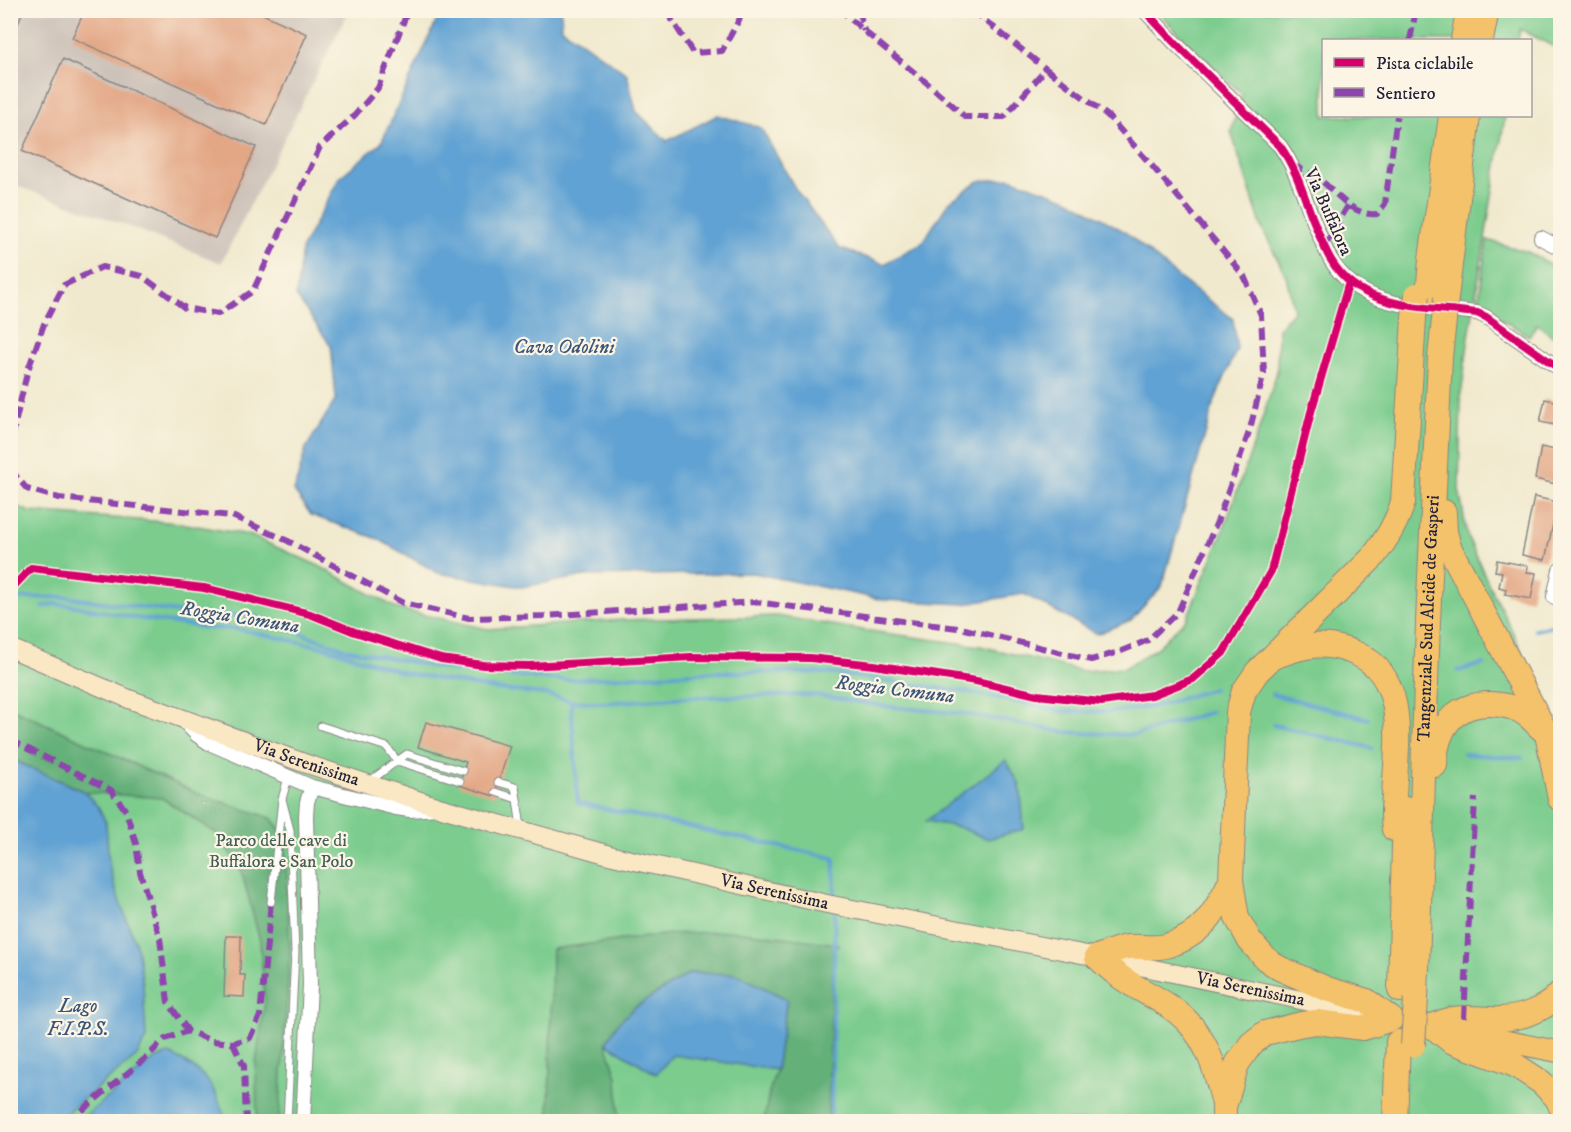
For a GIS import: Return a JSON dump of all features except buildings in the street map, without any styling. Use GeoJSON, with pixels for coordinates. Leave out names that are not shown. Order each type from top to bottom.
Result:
{"type":"FeatureCollection","features":[{"type":"Feature","properties":{"kind":"highway"},"geometry":{"type":"LineString","coordinates":[[1463,39],[1468,10]]}},
{"type":"Feature","properties":{"kind":"highway"},"geometry":{"type":"LineString","coordinates":[[1481,39],[1487,10]]}},
{"type":"Feature","properties":{"kind":"highway","name":"Tangenziale Sud Alcide de Gasperi"},"geometry":{"type":"LineString","coordinates":[[1395,1122],[1406,1044],[1408,998],[1404,871],[1412,608],[1431,259],[1451,117]]}},
{"type":"Feature","properties":{"kind":"highway","name":"Tangenziale Sud Alcide de Gasperi"},"geometry":{"type":"LineString","coordinates":[[1408,998],[1419,943],[1427,632],[1440,357],[1429,307],[1451,241],[1468,117]]}},
{"type":"Feature","properties":{"kind":"highway"},"geometry":{"type":"LineString","coordinates":[[1391,1019],[1367,1001],[1298,978],[1266,959],[1250,940],[1237,918],[1231,880],[1238,711],[1244,691],[1257,672],[1373,557],[1397,522],[1403,501],[1429,307]]}},
{"type":"Feature","properties":{"kind":"highway"},"geometry":{"type":"LineString","coordinates":[[1440,357],[1448,410],[1444,532],[1449,547],[1547,734],[1560,800]]}},
{"type":"Feature","properties":{"kind":"highway"},"geometry":{"type":"LineString","coordinates":[[1271,658],[1301,647],[1322,645],[1342,647],[1363,657],[1386,680],[1393,695],[1397,720],[1393,823],[1404,871]]}},
{"type":"Feature","properties":{"kind":"highway"},"geometry":{"type":"LineString","coordinates":[[1419,943],[1431,892],[1435,760],[1439,737],[1447,722],[1467,708],[1483,704],[1498,704],[1511,707],[1528,716],[1547,734]]}},
{"type":"Feature","properties":{"kind":"highway"},"geometry":{"type":"LineString","coordinates":[[1097,957],[1126,947],[1165,946],[1185,938],[1202,927],[1216,911],[1231,880]]}},
{"type":"Feature","properties":{"kind":"highway"},"geometry":{"type":"LineString","coordinates":[[1097,957],[1122,978],[1156,998],[1187,1021],[1206,1048],[1217,1076],[1224,1114]]}},
{"type":"Feature","properties":{"kind":"highway"},"geometry":{"type":"LineString","coordinates":[[1432,1026],[1454,1019],[1503,1019],[1524,1014],[1539,1009],[1560,993]]}},
{"type":"Feature","properties":{"kind":"highway"},"geometry":{"type":"LineString","coordinates":[[1224,1114],[1236,1064],[1251,1044],[1265,1034],[1302,1023],[1317,1022],[1363,1028],[1391,1019]]}},
{"type":"Feature","properties":{"kind":"highway"},"geometry":{"type":"LineString","coordinates":[[1432,1026],[1451,1041],[1515,1065],[1540,1082],[1557,1098],[1560,1105]]}},
{"type":"Feature","properties":{"kind":"highway","name":"Tangenziale Sud Alcide de Gasperi"},"geometry":{"type":"LineString","coordinates":[[1406,1044],[1411,1122]]}},
{"type":"Feature","properties":{"kind":"main road","name":"Via Serenissima"},"geometry":{"type":"LineString","coordinates":[[10,648],[129,699],[304,764],[442,808],[522,830],[714,880],[1560,1052]]}},
{"type":"Feature","properties":{"kind":"street","name":"Via Buffalora"},"geometry":{"type":"LineString","coordinates":[[1144,10],[1280,146],[1292,165],[1327,254],[1349,282],[1362,291],[1391,303],[1477,313],[1560,369]]}},
{"type":"Feature","properties":{"kind":"street"},"geometry":{"type":"LineString","coordinates":[[1541,238],[1560,248]]}},
{"type":"Feature","properties":{"kind":"street"},"geometry":{"type":"LineString","coordinates":[[1554,597],[1560,570]]}},
{"type":"Feature","properties":{"kind":"street"},"geometry":{"type":"LineString","coordinates":[[181,718],[208,743],[312,787],[396,808],[423,810],[442,808]]}},
{"type":"Feature","properties":{"kind":"street"},"geometry":{"type":"LineString","coordinates":[[303,1122],[309,985],[306,816],[307,802],[312,787]]}},
{"type":"Feature","properties":{"kind":"lane"},"geometry":{"type":"LineString","coordinates":[[321,726],[387,747],[397,761],[460,781]]}},
{"type":"Feature","properties":{"kind":"lane"},"geometry":{"type":"LineString","coordinates":[[367,783],[407,754],[463,771]]}},
{"type":"Feature","properties":{"kind":"lane"},"geometry":{"type":"LineString","coordinates":[[271,902],[282,800],[288,778]]}},
{"type":"Feature","properties":{"kind":"lane"},"geometry":{"type":"LineString","coordinates":[[498,782],[515,787],[522,830]]}},
{"type":"Feature","properties":{"kind":"lane"},"geometry":{"type":"LineString","coordinates":[[496,792],[517,799]]}},
{"type":"Feature","properties":{"kind":"lane"},"geometry":{"type":"LineString","coordinates":[[282,800],[290,830],[295,952],[287,1122]]}},
{"type":"Feature","properties":{"kind":"shaded area"},"geometry":{"type":"Polygon","coordinates":[[[11,11],[349,11],[221,263],[123,224],[11,184],[11,11]]]}},
{"type":"Feature","properties":{"kind":"green space","name":"Parco delle cave di Buffalora e San Polo"},"geometry":{"type":"Polygon","coordinates":[[[1157,11],[1560,11],[1560,50],[1520,29],[1518,39],[1322,39],[1322,117],[1505,117],[1461,396],[1459,489],[1467,535],[1557,729],[1560,746],[1560,1121],[11,1121],[10,504],[31,512],[180,523],[249,535],[319,566],[398,609],[488,629],[621,620],[777,616],[980,646],[1082,671],[1125,668],[1158,647],[1187,618],[1221,536],[1277,372],[1278,329],[1294,310],[1286,276],[1262,228],[1231,132],[1242,94],[1157,11]]]}},
{"type":"Feature","properties":{"kind":"green space"},"geometry":{"type":"Polygon","coordinates":[[[1487,240],[1528,252],[1560,270],[1560,342],[1537,324],[1529,336],[1478,305],[1487,240]]]}},
{"type":"Feature","properties":{"kind":"green space"},"geometry":{"type":"Polygon","coordinates":[[[11,708],[201,795],[271,818],[285,836],[290,951],[279,1121],[257,1121],[256,1063],[265,1001],[260,941],[241,869],[216,833],[162,798],[85,792],[11,759],[11,708]]]}},
{"type":"Feature","properties":{"kind":"green space"},"geometry":{"type":"Polygon","coordinates":[[[735,931],[838,944],[833,952],[828,1121],[764,1121],[776,1070],[787,999],[736,974],[690,973],[635,1007],[606,1043],[617,1077],[619,1121],[549,1122],[552,949],[670,934],[735,931]]]}},
{"type":"Feature","properties":{"kind":"water","name":"Cava Odolini"},"geometry":{"type":"Polygon","coordinates":[[[441,11],[561,11],[562,28],[627,74],[636,111],[667,141],[718,115],[761,128],[795,188],[839,248],[884,264],[922,243],[949,202],[979,181],[1010,178],[1068,199],[1124,231],[1179,278],[1233,319],[1237,349],[1215,400],[1162,586],[1131,620],[1097,634],[1024,594],[964,604],[884,600],[754,573],[586,576],[521,587],[438,573],[378,539],[311,515],[294,491],[306,448],[336,399],[331,346],[296,296],[302,248],[340,177],[381,143],[441,11]]]}},
{"type":"Feature","properties":{"kind":"water","name":"Lago F.I.P.S."},"geometry":{"type":"Polygon","coordinates":[[[11,759],[85,792],[99,808],[106,823],[109,865],[118,897],[137,947],[143,984],[146,1038],[137,1056],[56,1121],[11,1121],[11,759]]]}},
{"type":"Feature","properties":{"kind":"water"},"geometry":{"type":"Polygon","coordinates":[[[1006,760],[1020,785],[1024,829],[988,839],[958,827],[926,821],[1006,760]]]}},
{"type":"Feature","properties":{"kind":"water"},"geometry":{"type":"Polygon","coordinates":[[[690,973],[736,974],[787,999],[776,1070],[673,1055],[656,1074],[606,1043],[618,1023],[635,1007],[690,973]]]}},
{"type":"Feature","properties":{"kind":"water","name":"Lago F.I.P.S."},"geometry":{"type":"Polygon","coordinates":[[[169,1054],[182,1060],[207,1080],[217,1097],[226,1121],[79,1121],[156,1058],[169,1054]]]}},
{"type":"Feature","properties":{"kind":"waterway"},"geometry":{"type":"LineString","coordinates":[[10,603],[22,598],[66,597],[206,616],[250,615],[345,649],[456,671],[565,680],[714,672],[828,673],[974,693],[1061,711],[1111,712],[1152,707],[1213,689]]}},
{"type":"Feature","properties":{"kind":"waterway","name":"Roggia Comuna"},"geometry":{"type":"LineString","coordinates":[[43,607],[54,604],[70,605],[137,618],[209,628],[238,629],[327,648],[405,673],[494,689],[545,694],[571,701],[602,703],[687,697],[814,695],[883,706],[967,714],[1063,732],[1135,735],[1211,712]]}},
{"type":"Feature","properties":{"kind":"waterway"},"geometry":{"type":"LineString","coordinates":[[1535,630],[1560,624]]}},
{"type":"Feature","properties":{"kind":"waterway"},"geometry":{"type":"LineString","coordinates":[[1458,671],[1483,664]]}},
{"type":"Feature","properties":{"kind":"waterway"},"geometry":{"type":"LineString","coordinates":[[1272,694],[1368,719]]}},
{"type":"Feature","properties":{"kind":"waterway","name":"Roggia Comuna"},"geometry":{"type":"LineString","coordinates":[[571,701],[578,803],[834,858],[835,899]]}},
{"type":"Feature","properties":{"kind":"waterway","name":"Roggia Comuna"},"geometry":{"type":"LineString","coordinates":[[1273,725],[1372,748]]}},
{"type":"Feature","properties":{"kind":"waterway","name":"Roggia Comuna"},"geometry":{"type":"LineString","coordinates":[[1464,754],[1522,758]]}},
{"type":"Feature","properties":{"kind":"waterway","name":"Roggia Comuna"},"geometry":{"type":"LineString","coordinates":[[831,1122],[835,910]]}},
{"type":"Feature","properties":{"kind":"marked path"},"geometry":{"type":"LineString","coordinates":[[10,456],[27,373],[44,324],[64,285],[102,267],[142,276],[185,308],[218,314],[253,291],[320,147],[355,115],[378,88],[408,10]]}},
{"type":"Feature","properties":{"kind":"marked path"},"geometry":{"type":"LineString","coordinates":[[671,10],[672,20],[693,53],[722,51],[740,18],[741,10]]}},
{"type":"Feature","properties":{"kind":"marked path"},"geometry":{"type":"LineString","coordinates":[[10,469],[27,489],[59,498],[232,516],[288,541],[403,603],[469,618],[544,616],[755,602],[965,629],[1091,660],[1148,640],[1178,612],[1219,517],[1250,429],[1264,373],[1261,315],[1244,276],[1108,116],[1046,69],[1004,117],[965,117],[841,10]]}},
{"type":"Feature","properties":{"kind":"marked path"},"geometry":{"type":"LineString","coordinates":[[859,10],[864,31]]}},
{"type":"Feature","properties":{"kind":"marked path"},"geometry":{"type":"LineString","coordinates":[[972,10],[1046,69]]}},
{"type":"Feature","properties":{"kind":"marked path"},"geometry":{"type":"LineString","coordinates":[[1410,39],[1416,10]]}},
{"type":"Feature","properties":{"kind":"marked path"},"geometry":{"type":"LineString","coordinates":[[1292,165],[1318,178],[1352,207],[1368,214],[1377,214],[1385,204],[1397,117]]}},
{"type":"Feature","properties":{"kind":"marked path"},"geometry":{"type":"LineString","coordinates":[[1324,247],[1349,204]]}},
{"type":"Feature","properties":{"kind":"marked path"},"geometry":{"type":"LineString","coordinates":[[10,740],[111,790],[126,811],[136,844],[140,872],[160,938],[168,1002],[188,1031],[212,1041],[233,1043],[250,1038],[260,1016],[271,902]]}},
{"type":"Feature","properties":{"kind":"marked path"},"geometry":{"type":"LineString","coordinates":[[1464,1018],[1475,798]]}},
{"type":"Feature","properties":{"kind":"marked path"},"geometry":{"type":"LineString","coordinates":[[68,1122],[147,1057],[165,1039],[188,1031]]}},
{"type":"Feature","properties":{"kind":"marked path"},"geometry":{"type":"LineString","coordinates":[[233,1043],[244,1066],[246,1122]]}},
{"type":"Feature","properties":{"kind":"cycle path"},"geometry":{"type":"LineString","coordinates":[[1144,10],[1280,146],[1294,171],[1326,250],[1344,277],[1359,289],[1396,303],[1477,313],[1560,369]]}},
{"type":"Feature","properties":{"kind":"cycle path"},"geometry":{"type":"LineString","coordinates":[[10,590],[31,568],[204,588],[310,614],[355,632],[441,659],[483,665],[529,666],[691,657],[810,658],[874,665],[976,681],[1037,695],[1101,702],[1152,695],[1193,679],[1223,653],[1271,571],[1311,412],[1349,282]]}}]}
